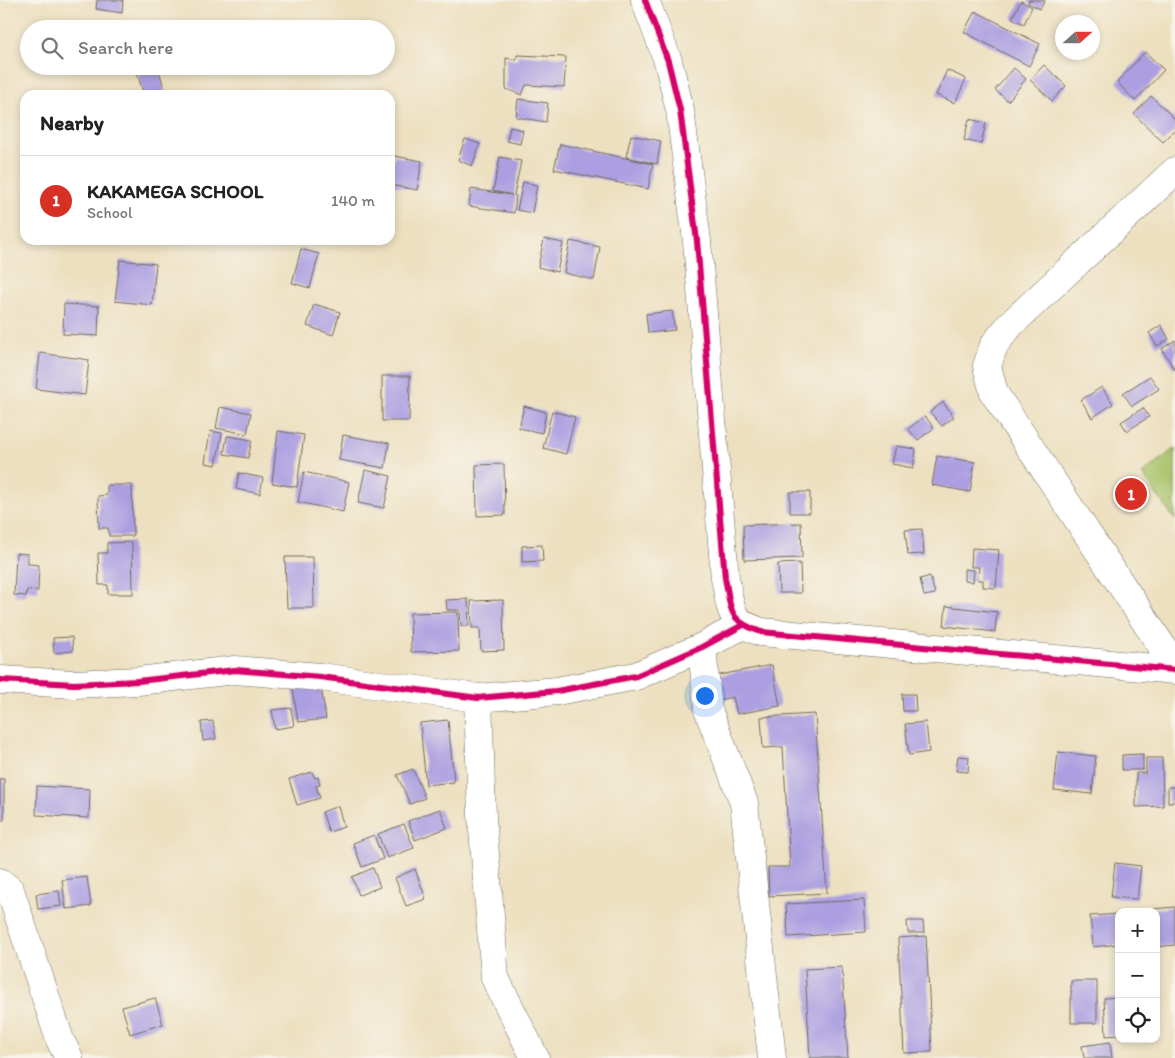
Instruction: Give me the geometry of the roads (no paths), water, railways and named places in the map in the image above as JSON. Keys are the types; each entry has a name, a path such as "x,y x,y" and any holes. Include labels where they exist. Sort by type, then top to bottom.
{"street":[{"path":"645,0 668,62 680,110 697,241 725,578 732,614 743,625 761,632 1175,668"},
{"path":"1175,171 1010,325 994,345 987,366 994,393 1175,668"},
{"path":"0,680 74,684 138,681 235,670 320,677 478,698 557,691 636,676 702,647 743,625"},
{"path":"702,647 708,710 744,803 772,1058"},
{"path":"478,698 482,817 495,978 535,1058"},
{"path":"0,882 10,890 60,1040 69,1058"}],"place":[{"name":"KAKAMEGA SCHOOL","path":"1131,494"}]}
